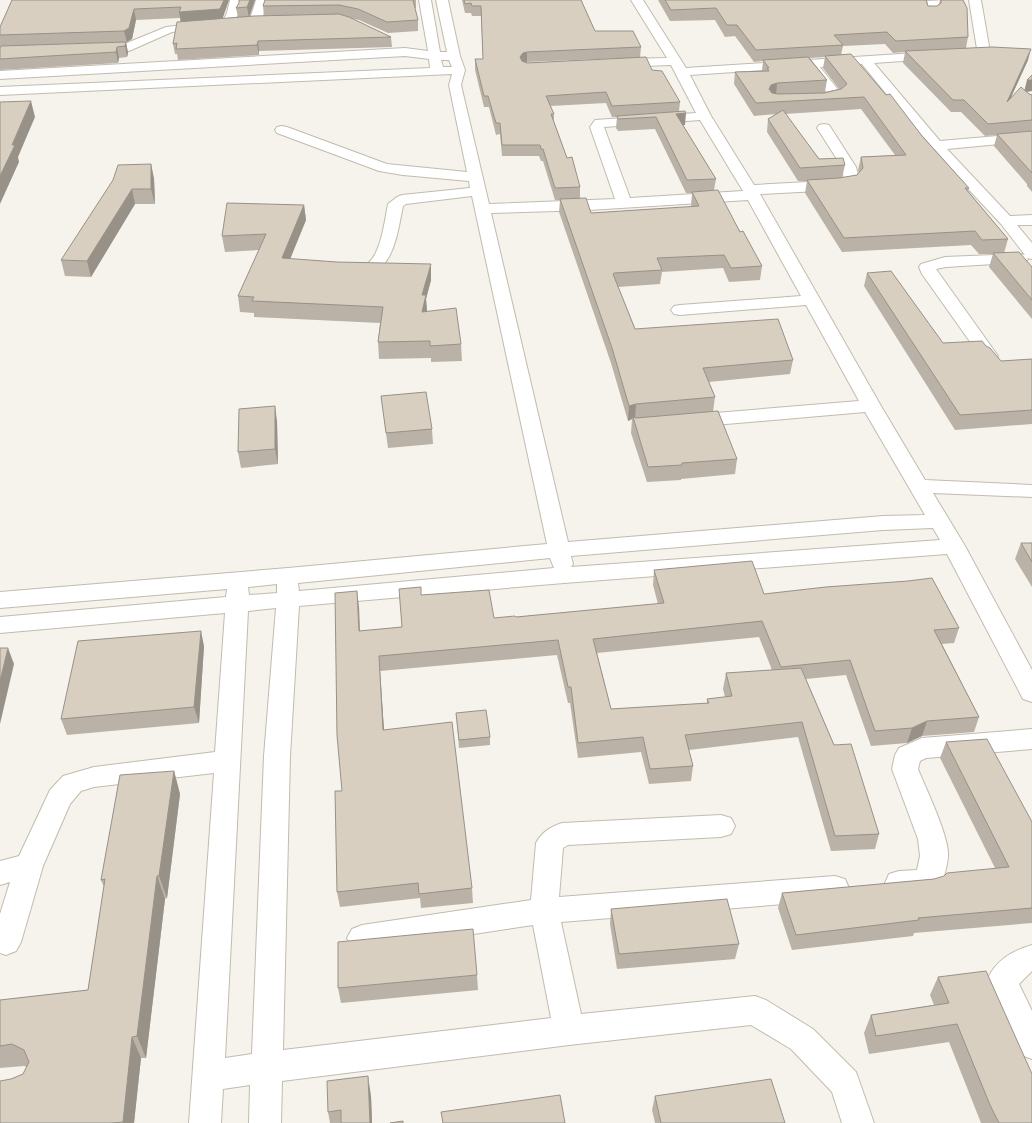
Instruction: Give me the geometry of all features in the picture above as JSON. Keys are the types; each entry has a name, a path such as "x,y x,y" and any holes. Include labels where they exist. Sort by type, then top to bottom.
{"street":[{"path":"227,24 236,0"},
{"path":"255,22 262,0"},
{"path":"425,0 437,71"},
{"path":"442,0 454,56 477,184 484,209 564,575"},
{"path":"637,0 678,66 704,116 751,192 871,406 954,546 1032,693"},
{"path":"931,14 931,3 942,0"},
{"path":"606,64 678,66 811,64 988,53 975,0"},
{"path":"84,48 130,47 170,29 270,22"},
{"path":"395,42 407,48 408,51 405,52"},
{"path":"0,75 405,52 434,56 454,56"},
{"path":"866,61 936,146 1006,221 1032,254"},
{"path":"798,100 828,99 836,96 811,64"},
{"path":"0,91 437,71 457,78"},
{"path":"624,202 597,127 600,123 704,116"},
{"path":"484,209 624,202 849,184 852,180 849,167 824,128"},
{"path":"282,130 384,168 477,184"},
{"path":"936,146 1032,137"},
{"path":"336,270 358,270 375,265 386,247 396,204 402,200 477,184"},
{"path":"1006,221 1032,220"},
{"path":"989,356 930,274 927,267 946,262 1032,259"},
{"path":"680,310 811,300"},
{"path":"674,423 871,406"},
{"path":"919,486 1032,491"},
{"path":"288,588 558,550 884,523 938,521"},
{"path":"0,600 238,592 288,588 564,575 954,546"},
{"path":"265,1123 268,1069 277,756 288,588"},
{"path":"0,625 238,592"},
{"path":"205,1123 238,592"},
{"path":"362,938 544,912 928,881 934,856 932,839 905,769 908,755 922,748 1032,739"},
{"path":"6,942 29,866 60,798 72,783 94,777 228,761"},
{"path":"569,1030 544,912 550,843 562,834 721,826"},
{"path":"0,873 29,866"},
{"path":"1032,958 1022,961 1002,980 1032,1044"},
{"path":"209,1076 569,1030 755,1010 802,1039 845,1083 858,1123"}],"building":[{"path":"12,0 224,0 220,9 179,12 181,7 134,9 129,28 124,31 0,35 0,27"},
{"path":"239,0 250,0 247,7 236,8"},
{"path":"265,0 413,0 418,20 387,22 358,9 339,5 263,6"},
{"path":"464,0 581,0 595,31 633,31 641,47 527,52 523,53 520,57 522,61 527,63 646,57 652,70 662,71 680,102 612,106 606,92 546,96 554,114 551,114 567,158 572,157 580,187 555,188 543,149 541,149 540,145 502,145 500,123 496,123 488,96 484,96 475,59 483,59 481,6 472,6 471,3 465,4"},
{"path":"665,0 926,0 928,6 937,6 941,3 941,0 963,0 967,8 968,37 896,41 887,32 834,35 843,45 756,50 737,25 727,25 716,8 671,10"},
{"path":"339,14 349,17 391,37 258,41 257,45 176,49 177,43 173,44 177,22 254,16"},
{"path":"126,42 125,46 117,47 116,52 0,59 1,46"},
{"path":"992,47 1031,49 1007,102 1021,87 1032,95 1032,120 988,124 964,100 953,100 905,51"},
{"path":"851,54 886,95 890,94 922,136 969,188 965,188 1008,239 982,240 975,231 844,238 807,180 857,175 863,168 861,157 906,155 864,97 756,103 735,72 769,71 767,68 769,68 763,60 808,57 827,80 777,83 771,85 769,89 772,93 778,94 824,93 841,89 847,84 825,56"},
{"path":"1032,75 1032,80 1027,80"},
{"path":"31,101 12,145 15,145 0,176 0,102"},
{"path":"783,110 819,159 843,158 845,165 800,168 768,119"},
{"path":"685,111 686,113 676,114 716,179 687,180 656,117 618,119 617,116"},
{"path":"1032,131 1032,173 997,134"},
{"path":"151,164 151,189 132,189 87,261 61,260 113,180 118,165"},
{"path":"718,190 740,232 743,231 762,266 731,268 724,255 657,258 662,270 614,273 613,274 635,329 778,319 793,360 703,368 715,397 636,404 629,406 612,348 560,199 586,198 591,213 699,206 692,192"},
{"path":"227,203 304,205 282,258 337,262 431,264 422,295 426,295 422,312 456,308 461,344 430,346 430,341 378,342 383,307 252,301 254,297 238,296 266,234 222,236"},
{"path":"1019,252 1032,267 1032,300 993,253"},
{"path":"891,271 943,343 982,341 1001,361 1032,359 1032,410 960,415 867,273"},
{"path":"426,392 432,429 386,433 381,396"},
{"path":"275,406 275,449 238,452 239,409"},
{"path":"718,411 737,459 648,467 633,417 636,418"},
{"path":"1021,543 1032,543 1032,562"},
{"path":"752,561 764,594 932,578 959,628 934,630 979,717 927,721 912,728 875,731 850,660 781,667 762,621 593,639 611,709 709,703 707,699 732,696 726,673 801,668 834,745 851,744 879,834 835,836 802,722 685,735 693,766 650,769 643,737 578,743 571,687 568,687 558,640 379,656 383,730 452,722 472,888 419,894 418,883 337,892 335,791 342,791 337,735 335,593 357,591 359,631 402,627 399,589 421,587 421,595 489,590 494,618 516,617 664,603 654,570"},
{"path":"201,631 194,707 61,719 78,641"},
{"path":"0,648 8,648 0,681"},
{"path":"486,710 490,737 459,740 456,713"},
{"path":"987,739 1032,822 1032,908 918,918 919,920 796,935 782,893 934,879 944,876 947,873 1009,867 946,742"},
{"path":"174,771 159,876 157,876 137,1036 132,1037 123,1122 0,1123 0,1081 11,1079 23,1074 29,1062 24,1050 12,1044 0,1046 0,1000 88,990 105,879 101,880 120,775"},
{"path":"727,899 739,944 619,954 611,909"},
{"path":"473,929 477,975 338,988 338,942"},
{"path":"986,971 1032,1074 1032,1123 999,1123 990,1105 957,1024 876,1036 871,1015 949,1003 938,977"},
{"path":"368,1076 370,1123 341,1123 341,1110 328,1112 327,1081"},
{"path":"771,1079 785,1123 661,1123 655,1096"},
{"path":"560,1095 565,1123 443,1123 441,1112"},
{"path":"403,1121 403,1123 390,1123"}]}
